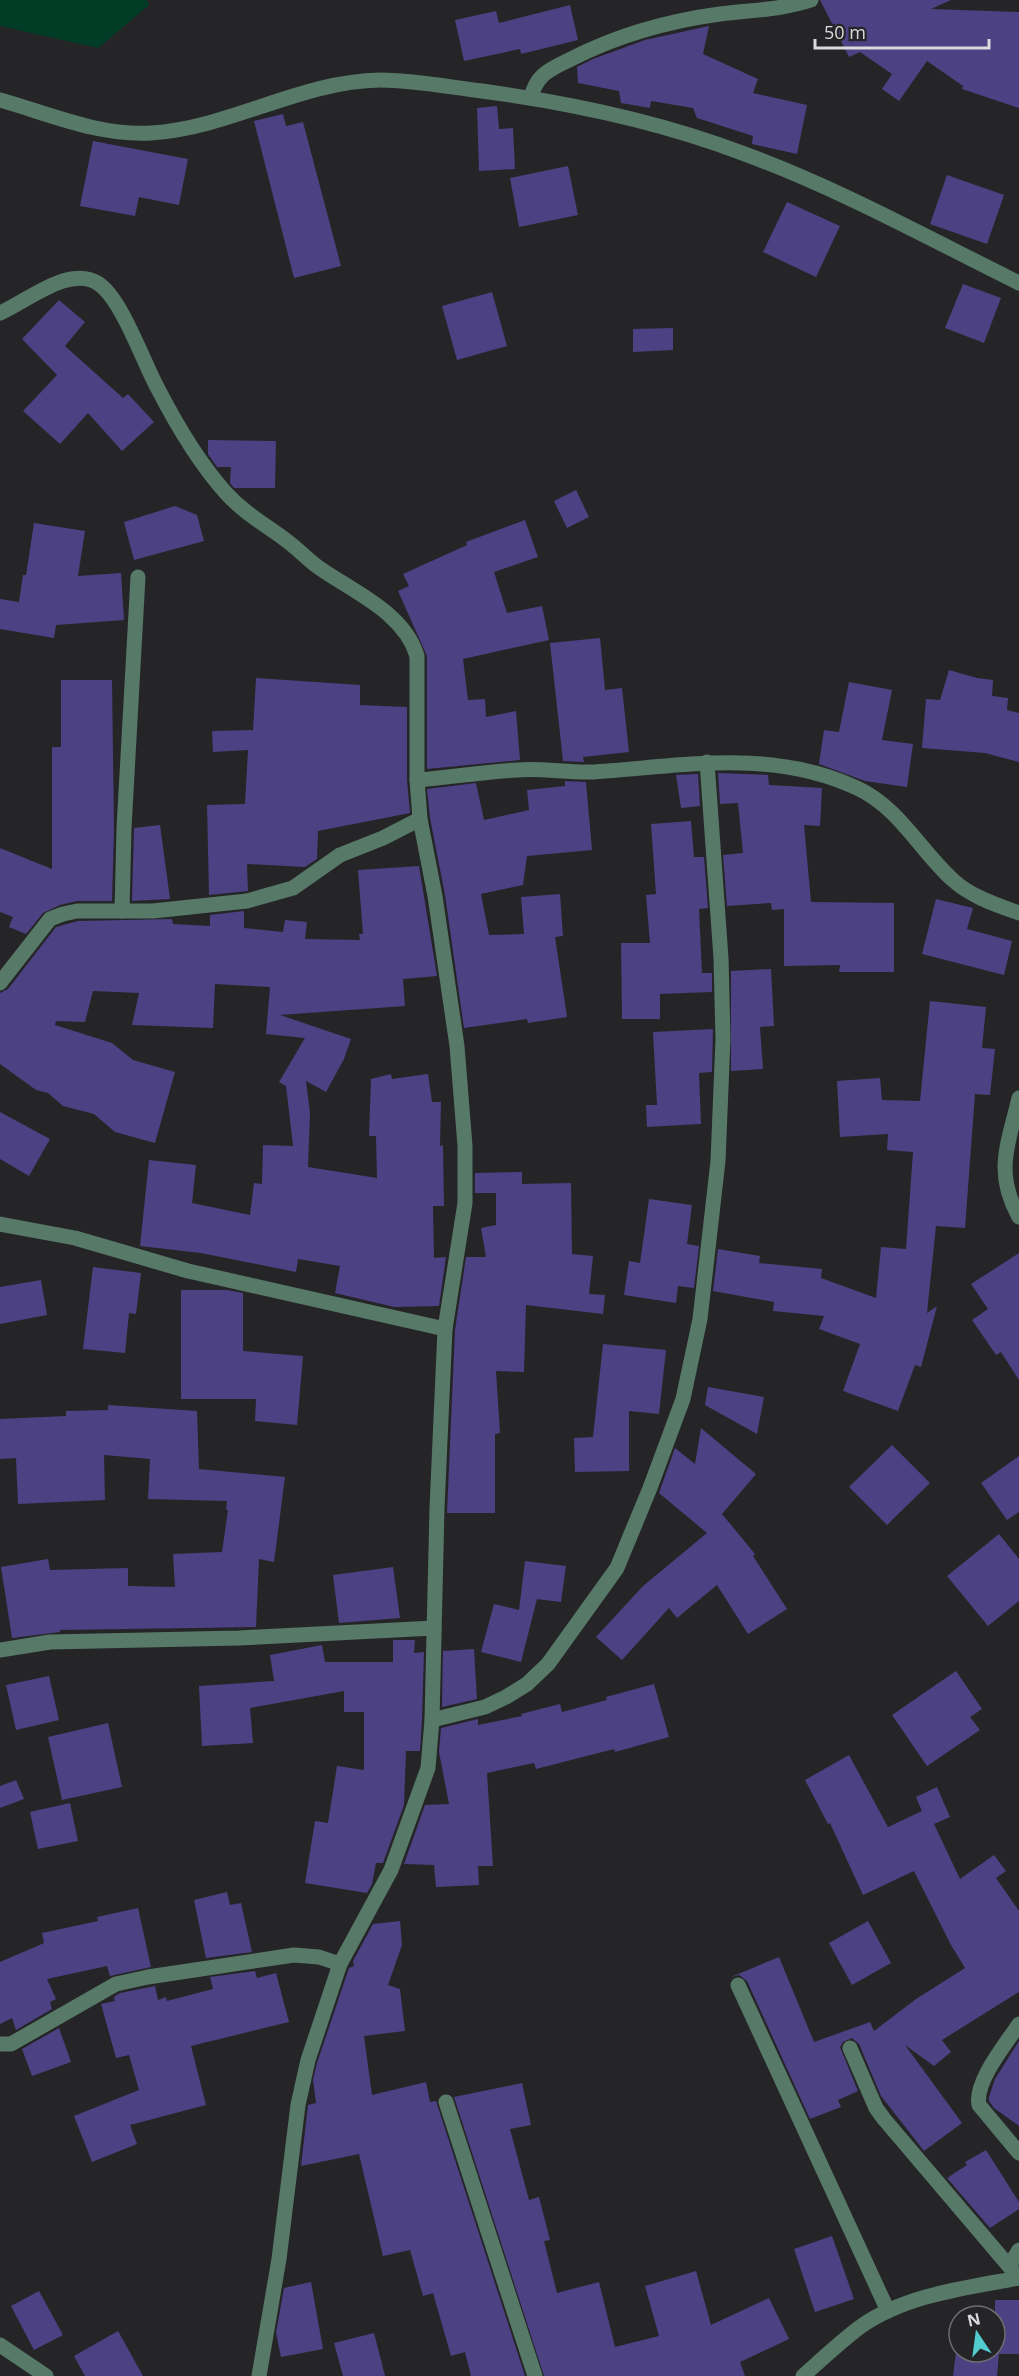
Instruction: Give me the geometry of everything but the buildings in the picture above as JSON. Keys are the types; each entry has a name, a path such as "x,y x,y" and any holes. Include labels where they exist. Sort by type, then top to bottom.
{"street":[{"path":"531,98 537,80 544,72 622,37 696,18 773,10 811,0"},
{"path":"0,100 80,126 103,131 150,133 196,126 321,89 362,81 404,81 572,104 632,118 743,153 843,195 1019,283"},
{"path":"0,313 52,285 73,277 91,280 101,285 119,309 157,387 204,467 249,515 287,541 316,566 386,612 412,641 417,656 417,780 420,819 435,896 457,1046 465,1146 465,1203 445,1329 437,1508 432,1720 428,1768 391,1870 340,1964 308,2060 298,2104 279,2259 259,2376"},
{"path":"122,911 124,828 138,577"},
{"path":"417,780 517,770 590,772 707,762 760,762 785,765 827,776 858,788 881,801 902,821 954,881 969,891 1019,914"},
{"path":"432,1720 486,1707 527,1684 548,1664 616,1568 650,1488 683,1399 700,1319 718,1161 723,1039 721,958 707,762"},
{"path":"0,983 50,919 77,911 153,911 247,901 293,888 340,855 383,838 420,819"},
{"path":"1019,1098 1004,1162 1004,1184 1019,1217"},
{"path":"0,1224 75,1238 188,1271 445,1329"},
{"path":"0,1650 50,1642 239,1638 434,1628"},
{"path":"0,2044 11,2044 116,1984 148,1977 294,1956 319,1957 340,1964"},
{"path":"738,1985 888,2311"},
{"path":"1019,2025 982,2082 978,2098 980,2105 1019,2153"},
{"path":"850,2048 876,2108 884,2119 1016,2274"},
{"path":"446,2102 535,2376"},
{"path":"1016,2274 1019,2250"},
{"path":"803,2376 860,2327 888,2311 945,2291 1016,2274"},
{"path":"0,2345 46,2376"}],"green space":[{"path":"0,0 147,0 149,5 98,48 0,26"}]}
